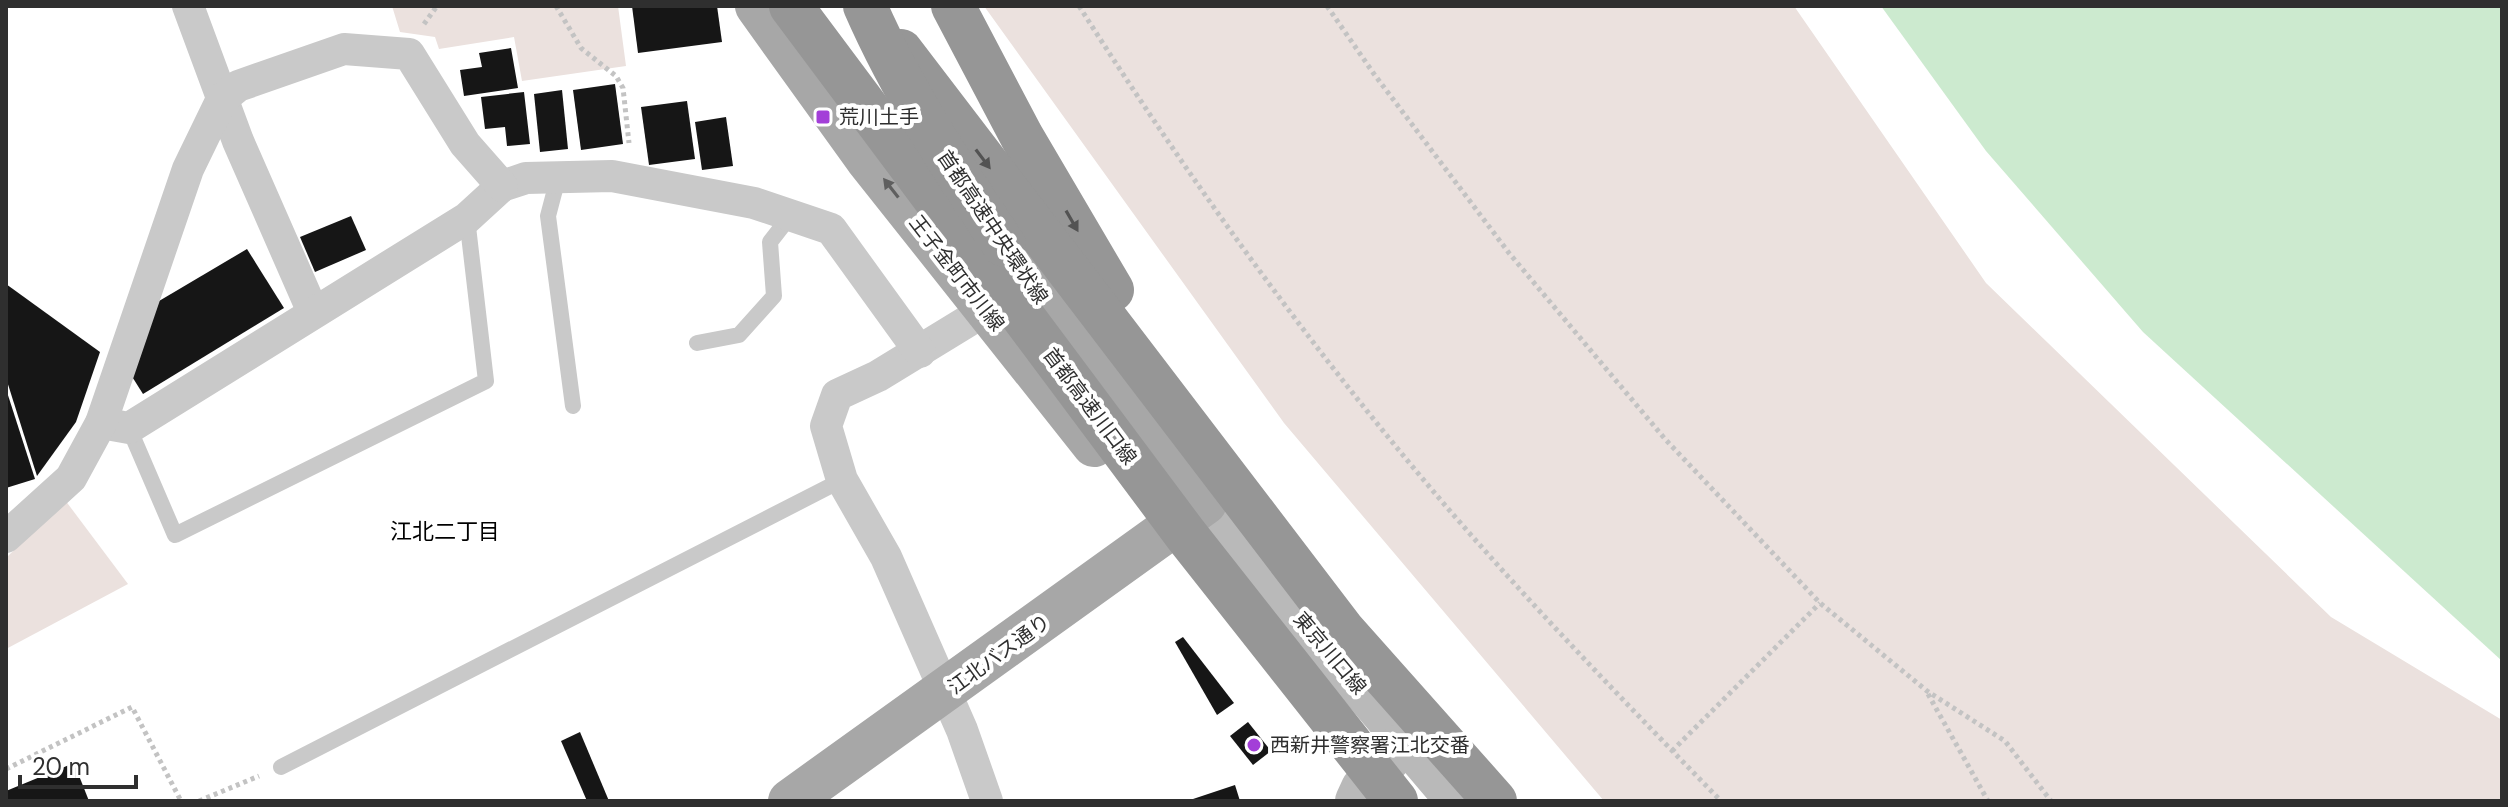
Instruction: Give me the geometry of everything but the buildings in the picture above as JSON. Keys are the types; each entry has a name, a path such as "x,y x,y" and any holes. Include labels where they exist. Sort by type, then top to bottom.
{"highway":[{"name":"首都高速川口線","path":"791,6 1296,678 1372,798"},
{"name":"首都高速中央環状線","path":"867,6 901,80 950,164 1296,678"},
{"path":"867,6 1298,573 1389,686 1495,801"},
{"path":"953,6 1022,137 1109,286 1298,573"}],"main road":[{"name":"王子金町市川線","path":"757,6 867,159 1165,534"},
{"path":"810,6 846,56 1205,503"},
{"name":"江北バス通り","path":"790,801 1205,503"},
{"name":"東京川口線","path":"1205,503 1458,801"},
{"path":"1165,534 1372,798 1404,741"}],"street":[{"path":"188,6 222,99 313,312"},
{"path":"115,426 188,169 222,99 238,86 344,49 409,54 465,144 502,186"},
{"path":"6,537 71,478 115,426 313,312 467,218 502,186 526,178 612,176 754,203 831,229 920,352"},
{"path":"986,310 920,352 837,395 826,426 842,480 886,557 962,730 987,801"}],"lane":[{"path":"558,178 548,216 573,406"},
{"path":"697,343 739,335 774,296 770,242 791,215"},
{"path":"115,426 175,535 486,381 467,218"},
{"path":"281,767 842,480"}],"path":[{"path":"556,6 581,48 616,76 623,88 634,182"},
{"path":"1079,6 1220,214 1370,414 1519,588 1721,801"},
{"path":"1327,6 1463,193 1560,317 1665,439 1820,603 1927,691 2005,741 2051,801"},
{"path":"1672,751 1820,603"},
{"path":"1927,691 1988,801"},
{"path":"6,769 132,707 181,801"},
{"path":"199,801 281,767"}],"shaded area":[{"path":"392,6 618,6 626,66 522,81 514,37 439,49 435,37 400,32"},
{"path":"984,6 1794,6 1986,283 2331,617 2502,720 2502,801 1604,801 1284,423"},
{"path":"1881,6 2502,6 2502,661 2143,332 1986,151"},
{"path":"65,500 128,584 6,649 6,558"}],"place":[{"name":"荒川土手","path":"823,117"},
{"name":"西新井警察署江北交番","path":"1254,745"}],"district":[{"name":"江北二丁目","path":"445,531"}]}
